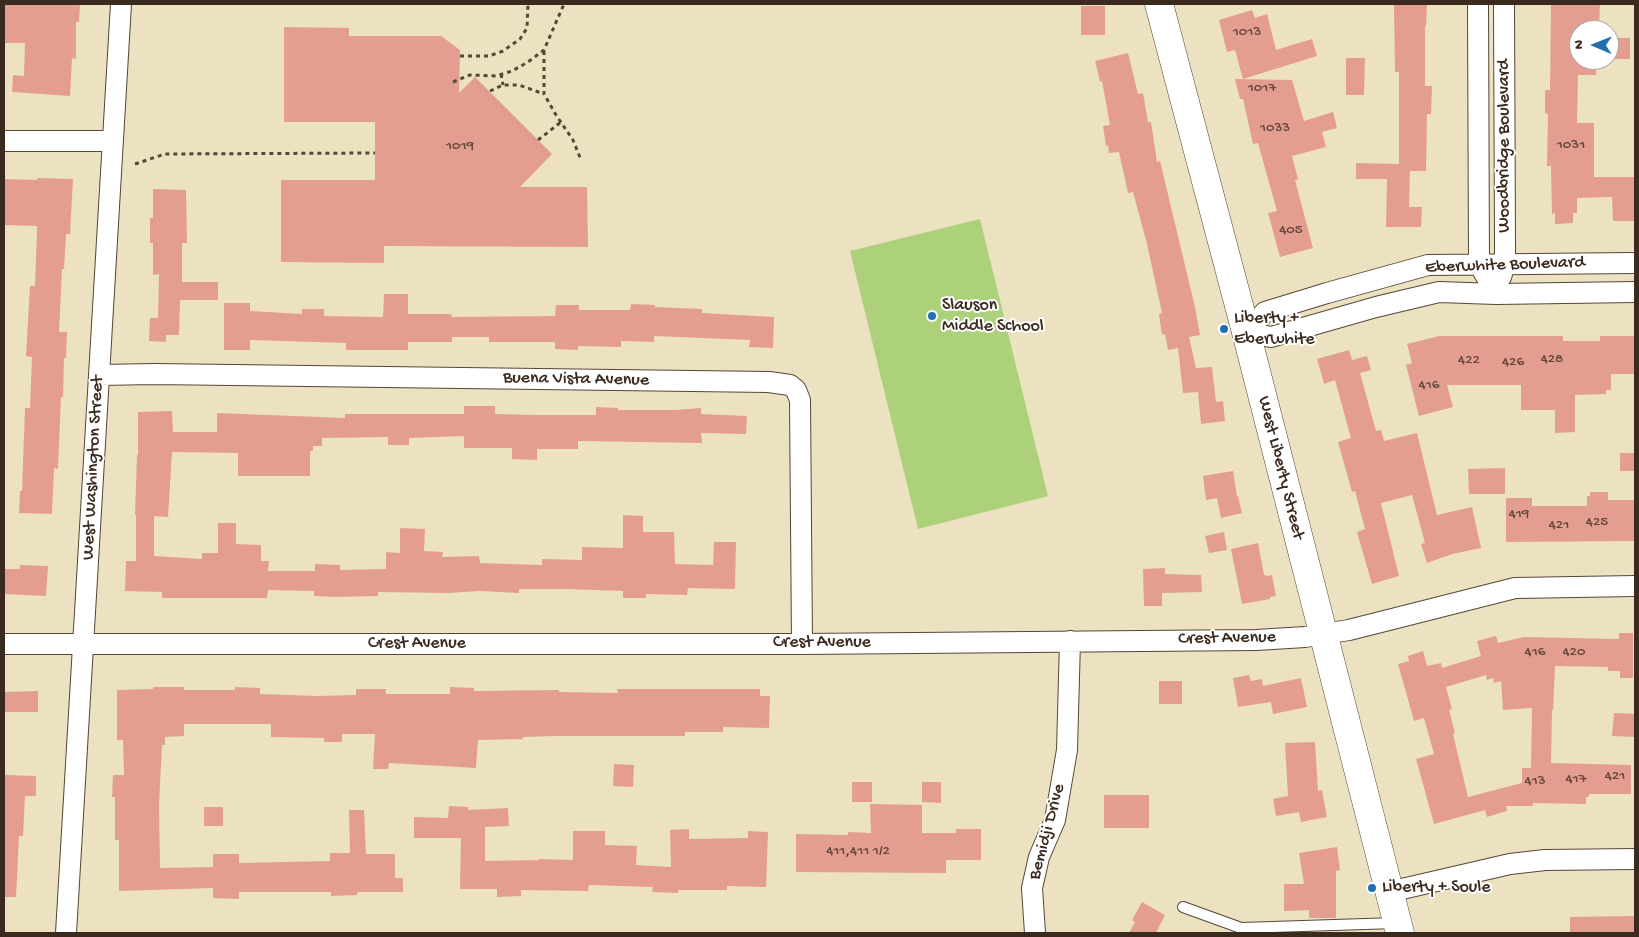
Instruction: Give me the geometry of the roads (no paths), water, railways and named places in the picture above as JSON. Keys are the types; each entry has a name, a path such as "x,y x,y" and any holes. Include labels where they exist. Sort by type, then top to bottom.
{"main road":[{"name":"West Liberty Street","path":"1159,4 1246,332 1398,928"}],"street":[{"name":"West Washington Street","path":"66,933 122,4"},
{"name":"Woodbridge Boulevard","path":"1478,4 1479,264 1496,294"},
{"name":"Woodbridge Boulevard","path":"1496,294 1505,264 1504,4"},
{"path":"4,141 113,141"},
{"name":"Eberwhite Boulevard","path":"1246,332 1265,312 1428,265 1635,263"},
{"name":"Eberwhite Boulevard","path":"1246,332 1271,337 1376,307 1439,292 1496,294 1635,292"},
{"name":"Buena Vista Avenue","path":"100,375 769,382 790,386 796,390 800,400 802,644"},
{"name":"Crest Avenue","path":"4,644 802,644 1256,640 1305,637 1356,629 1515,588 1635,586"},
{"name":"Bemidji Drive","path":"1031,933 1032,888 1039,856 1055,820 1067,750 1070,641"},
{"path":"1389,892 1510,864 1545,860 1635,858"},
{"path":"66,933 73,933"}],"lane":[{"path":"1183,907 1241,928 1398,928"}],"place":[{"name":"Slauson Middle School","path":"932,316"},
{"name":"Liberty + Eberwhite","path":"1224,329"},
{"name":"Liberty + Soule","path":"1372,888"}]}
